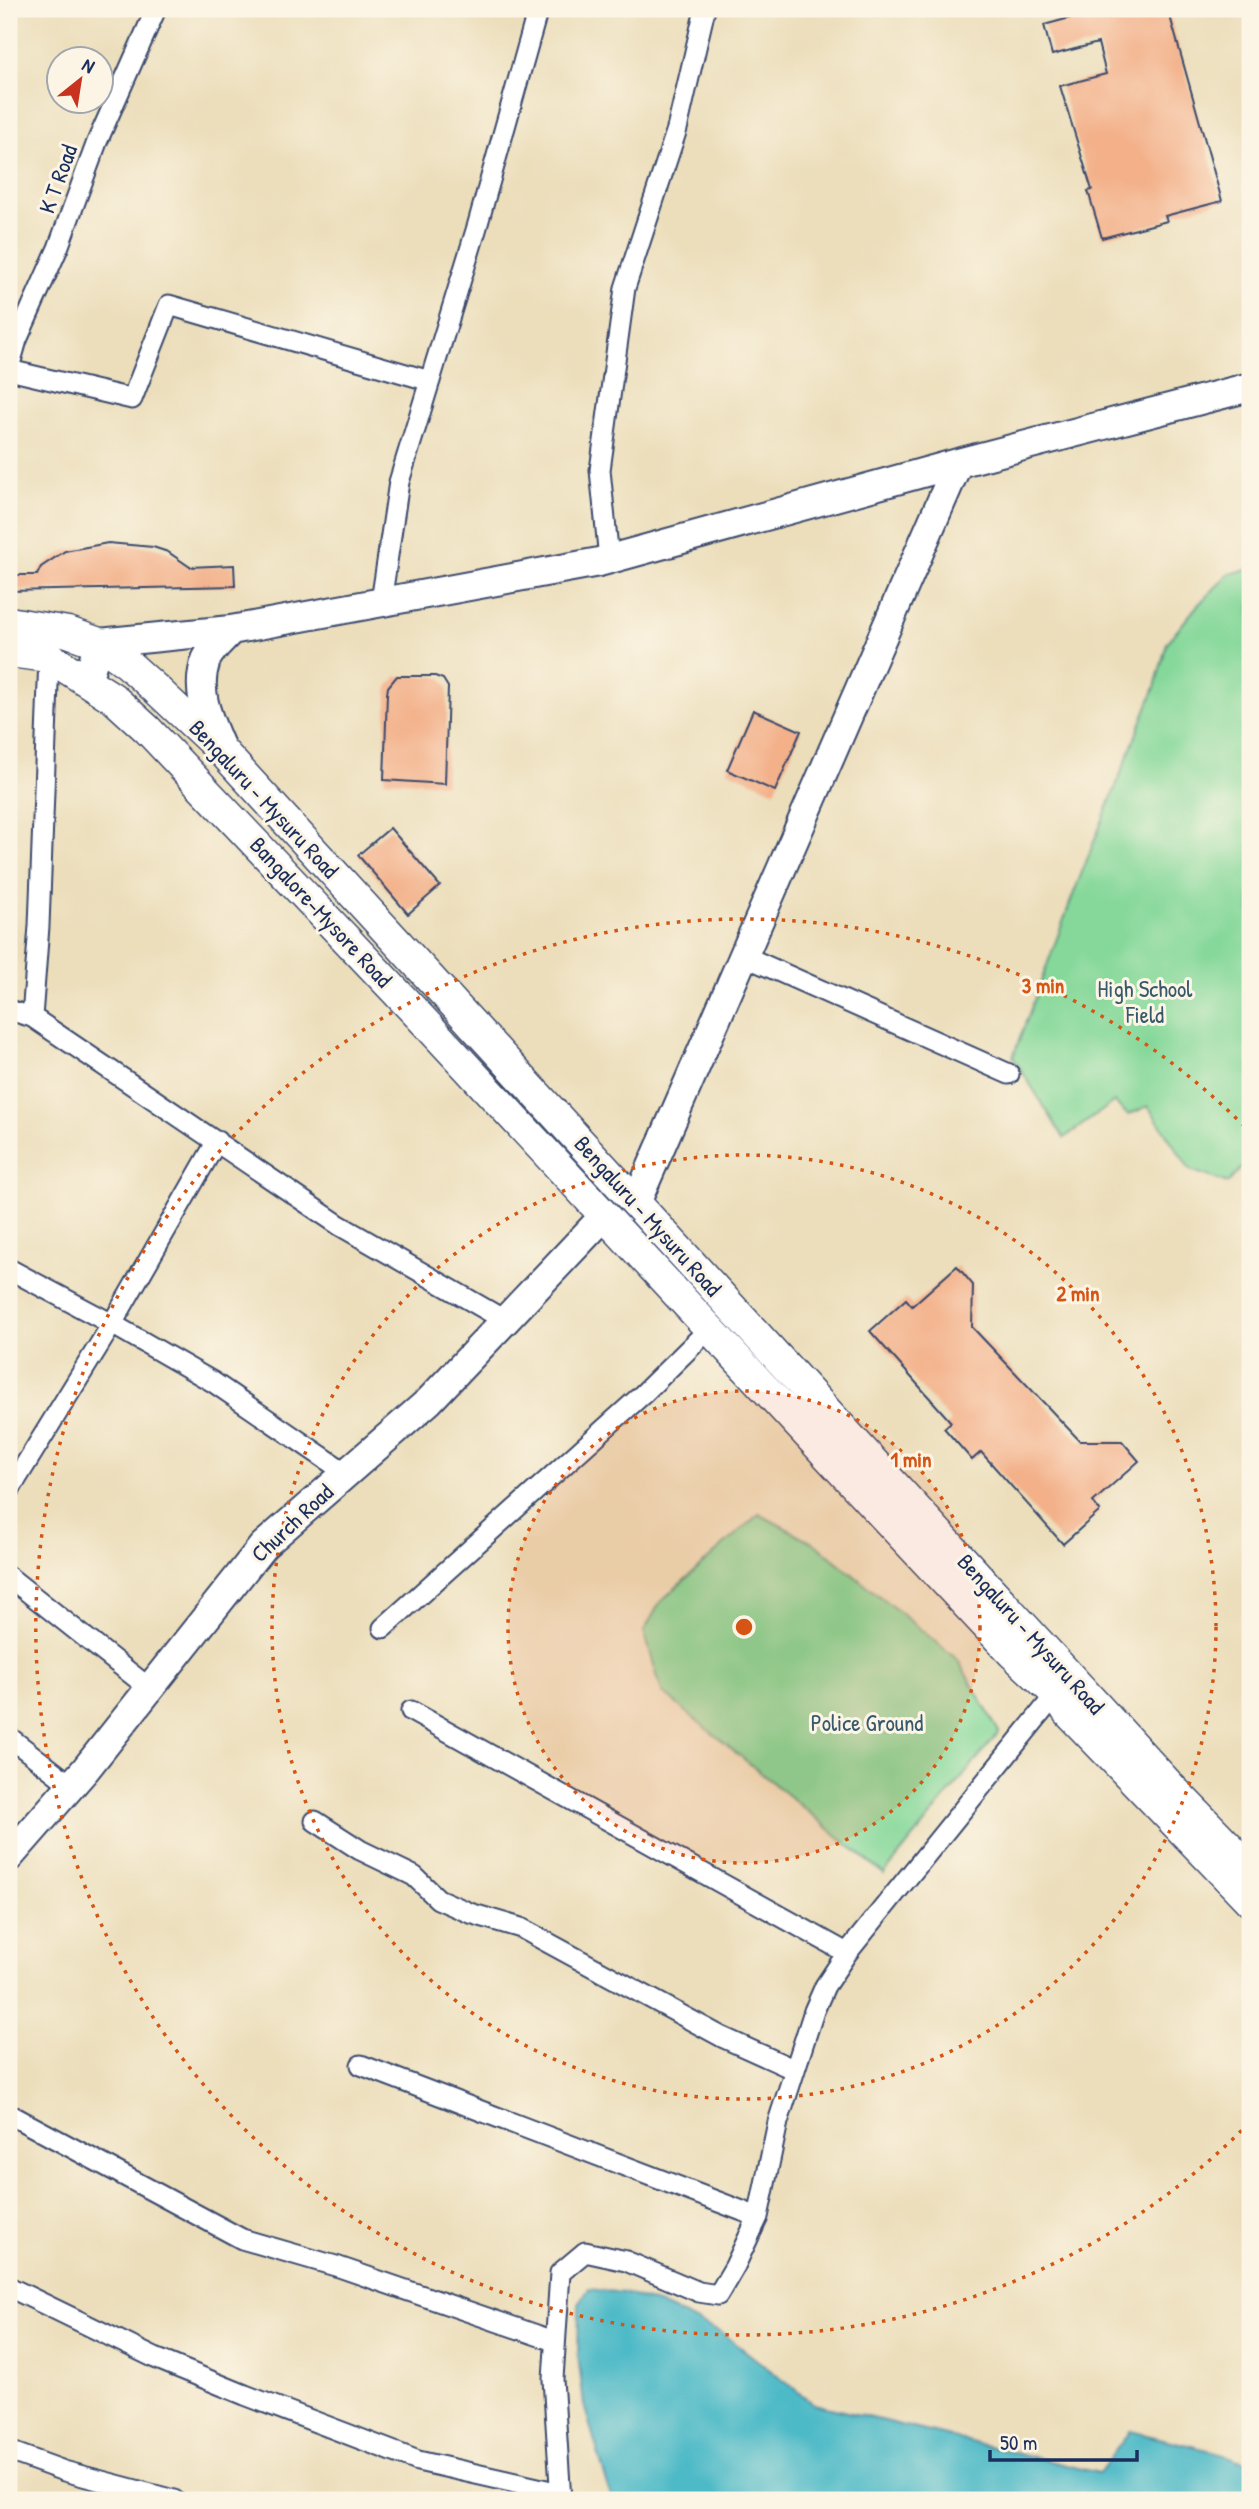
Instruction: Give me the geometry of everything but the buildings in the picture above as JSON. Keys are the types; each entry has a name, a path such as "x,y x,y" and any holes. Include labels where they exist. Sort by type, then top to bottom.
{"main road":[{"name":"Bengaluru - Mysuru Road","path":"9,622 68,632 99,643 159,692 222,751 787,1368 1022,1644 1067,1711 1250,1901"},
{"name":"Bangalore-Mysore Road","path":"9,652 49,657 87,680 130,713 206,788 604,1216"},
{"name":"Bengaluru - Mysuru Road","path":"604,1216 765,1389 1022,1644 1171,1787 1250,1868"}],"street":[{"name":"K T Road","path":"9,369 13,338 58,248 97,142 156,9"},
{"path":"381,603 399,482 477,227 537,9"},
{"path":"609,559 600,470 625,288 677,130 705,9"},
{"path":"9,369 132,399 169,305 430,381"},
{"path":"87,680 99,643 231,631 609,559 958,463 1250,387"},
{"path":"636,1203 958,463"},
{"path":"222,751 202,702 202,681 206,658 231,631"},
{"path":"32,1017 49,657 68,632"},
{"path":"744,956 1009,1074"},
{"path":"9,1010 32,1017 339,1225 506,1321"},
{"path":"9,1491 112,1324 218,1141"},
{"name":"Church Road","path":"9,1857 71,1785 263,1546 429,1401 604,1216"},
{"path":"9,1269 213,1382 346,1473"},
{"path":"383,1628 643,1394 709,1329"},
{"path":"765,1389 787,1368"},
{"path":"9,1577 149,1688"},
{"path":"9,2287 155,2358 418,2461 560,2497 553,2379 560,2273 585,2252 625,2261 699,2292 718,2295 758,2217 778,2122 819,1998 847,1953 1056,1694"},
{"path":"411,1711 847,1953"},
{"path":"9,1737 71,1785"},
{"path":"315,1821 360,1850 414,1876 438,1899 470,1913 521,1928 699,2025 795,2070"},
{"path":"360,2066 758,2217"},
{"path":"9,2114 242,2239 339,2267 554,2341"},
{"path":"9,2451 135,2495 174,2500"}],"green space":[{"name":"High School Field","path":"1250,569 1250,1158 1228,1183 1190,1170 1148,1106 1128,1115 1114,1102 1064,1138 1013,1057 1155,687 1167,643 1197,606 1229,574"},
{"name":"Police Ground","path":"759,1514 814,1543 958,1660 999,1732 884,1874 662,1692 644,1631 661,1601"}],"water":[{"path":"589,2289 624,2293 660,2305 722,2333 814,2404 1099,2473 1130,2431 1212,2451 1250,2464 1250,2500 612,2500 584,2405 578,2355 579,2303"}]}
